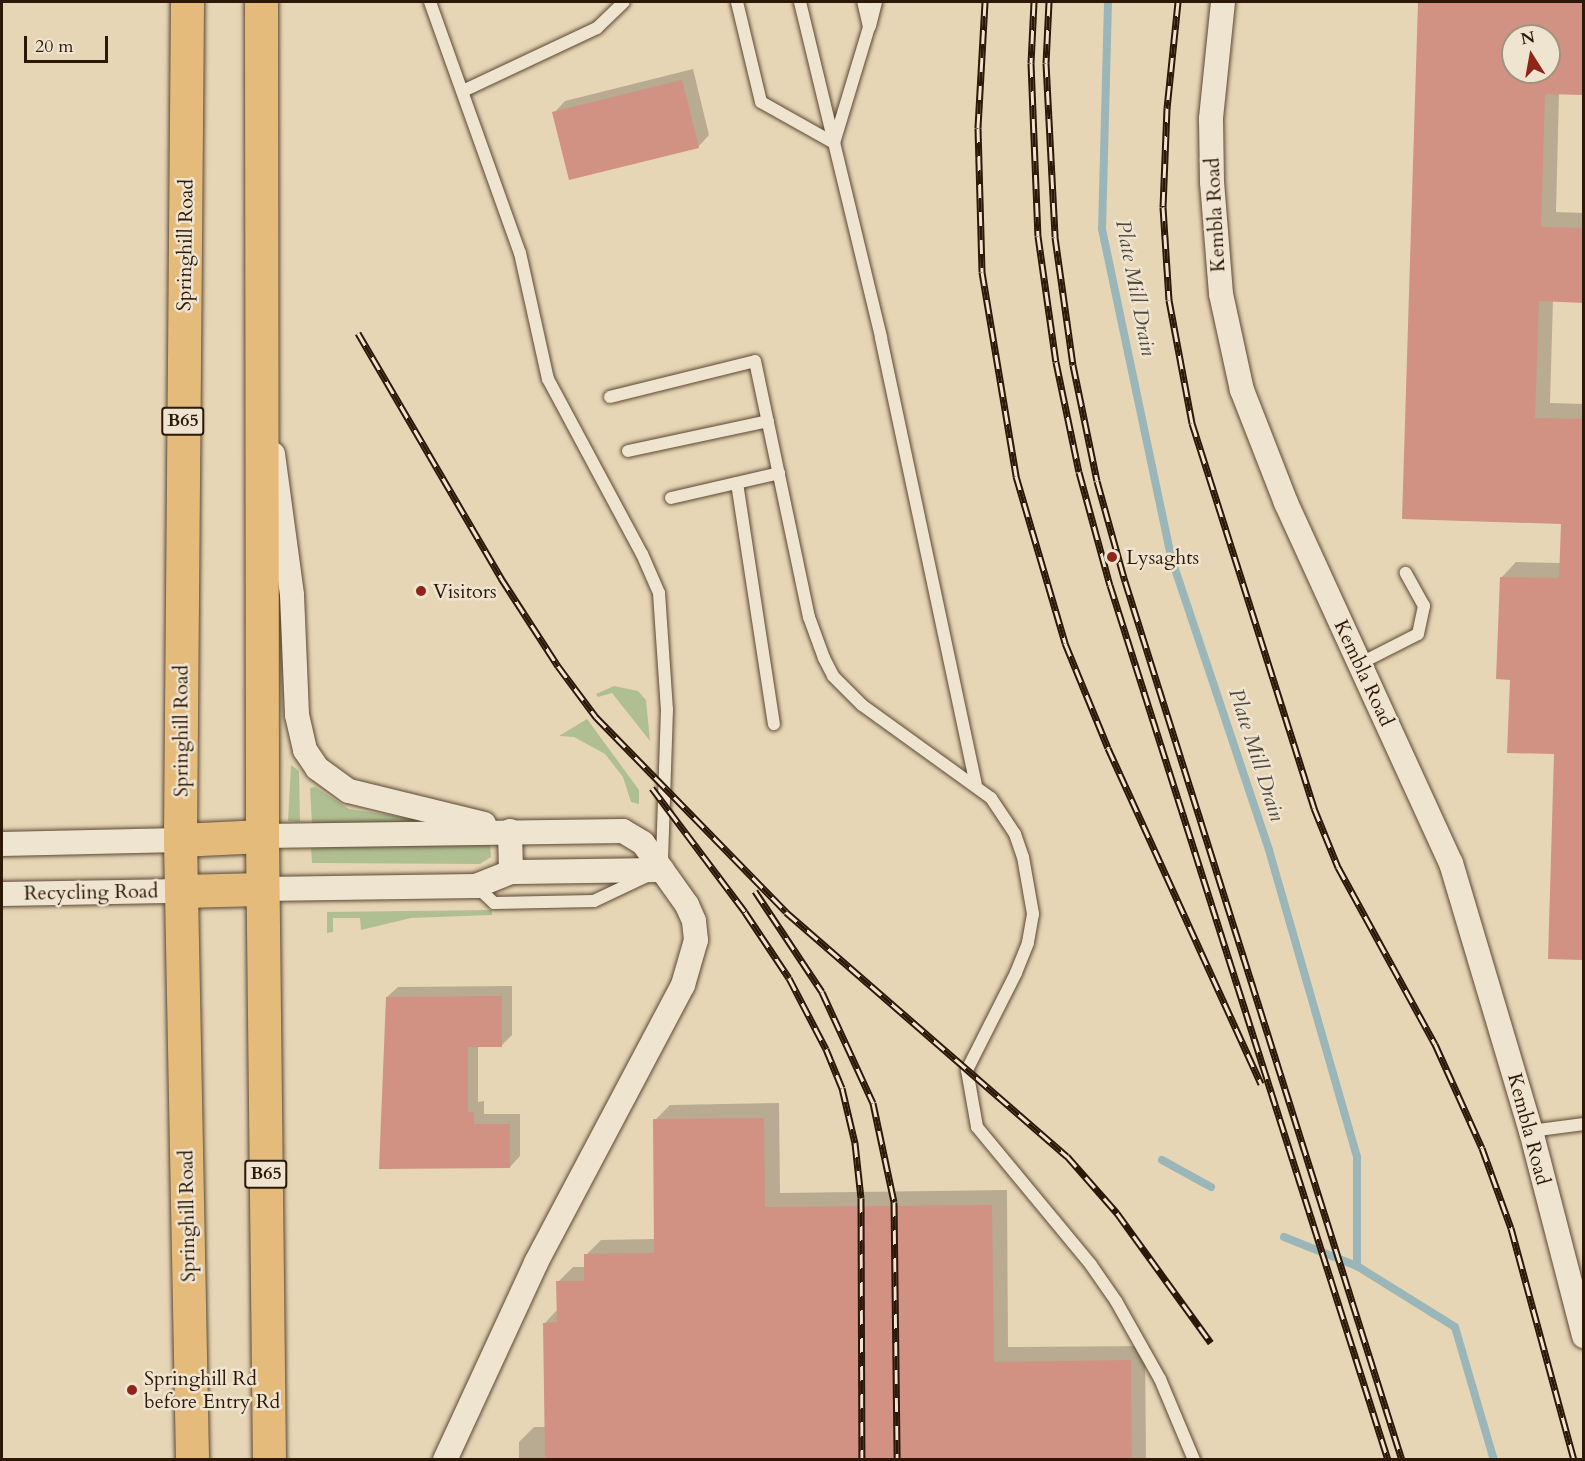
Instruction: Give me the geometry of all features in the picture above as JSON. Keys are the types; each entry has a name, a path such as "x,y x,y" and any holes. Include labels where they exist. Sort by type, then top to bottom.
{"main road":[{"name":"Springhill Road","path":"187,2 180,840 192,1460"},
{"name":"B65","path":"261,2 262,889 269,1460"},
{"path":"180,840 262,836"},
{"path":"182,891 262,889"}],"street":[{"name":"Kembla Road","path":"1223,2 1211,119 1212,182 1216,255 1229,342 1242,390 1286,503 1451,863 1531,1131 1584,1336"},
{"path":"261,369 291,583 293,678 305,750 317,768 349,791 510,831"},
{"path":"510,831 511,872"},
{"path":"262,836 510,831 627,832 643,843 687,904 696,932 683,985 536,1263 445,1460"},
{"path":"2,844 180,840"},
{"path":"262,889 476,886 511,872 662,870"},
{"name":"Recycling Road","path":"2,894 182,891"}],"lane":[{"path":"430,2 520,253 548,379 642,554 659,593 667,709 661,800 662,870 594,901 494,903 476,886"},
{"path":"463,91 597,28 624,2"},
{"path":"737,2 761,102 834,143"},
{"path":"800,2 881,338 976,784"},
{"path":"863,2 869,27"},
{"path":"834,143 876,2"},
{"path":"610,397 755,361 809,617 833,676 862,705 976,784 1004,814 1015,834 1030,886 1033,914 1028,943 1016,973 967,1070 976,1127 1091,1265 1116,1301 1160,1379 1194,1460"},
{"path":"628,451 768,421"},
{"path":"671,498 779,473"},
{"path":"737,483 774,724"},
{"path":"1359,664 1418,634 1424,606 1406,573"},
{"path":"1531,1131 1584,1124"}],"green space":[{"path":"614,686 638,691 646,700 650,741 612,693 598,697 596,694"},
{"path":"587,719 639,790 639,804 631,802 623,777 605,754 574,737 559,736"},
{"path":"291,765 299,771 300,822 288,821"},
{"path":"315,787 349,809 441,823 312,823 310,788"},
{"path":"490,844 491,857 480,864 312,863 311,847"},
{"path":"492,910 492,915 411,918 361,930 360,918 333,918 333,932 327,933 327,912"}],"building":[{"path":"1418,2 1584,2 1584,95 1545,94 1541,227 1584,228 1584,303 1539,301 1535,418 1584,419 1582,960 1548,959 1554,754 1507,753 1510,680 1496,679 1500,577 1559,578 1561,524 1402,519"},
{"path":"682,80 699,148 569,180 552,112"},
{"path":"502,996 502,1047 468,1047 468,1112 474,1112 474,1124 510,1124 510,1168 379,1169 386,997"},
{"path":"764,1118 765,1207 992,1205 994,1362 1131,1360 1132,1460 545,1460 543,1323 557,1322 556,1281 584,1281 584,1254 654,1253 653,1119"}],"waterway":[{"name":"Plate Mill Drain","path":"1108,2 1102,229 1171,557 1269,850 1357,1157 1357,1266 1455,1327 1494,1460"},
{"path":"1162,1160 1211,1187"},
{"path":"1284,1237 1357,1266"}],"railway":[{"path":"985,2 978,128 982,272 1016,476 1065,643 1108,748 1261,1084"},
{"path":"1034,2 1031,63 1038,236 1056,362 1079,472 1110,585 1388,1460"},
{"path":"1049,2 1046,63 1055,237 1073,365 1097,481 1125,581 1402,1460"},
{"path":"1178,2 1167,108 1163,207 1169,300 1192,423 1314,808 1338,867 1435,1044 1482,1148 1511,1228 1574,1460"},
{"path":"358,333 501,578 558,666 596,717 786,912 1067,1156 1117,1213 1211,1343"},
{"path":"652,788 745,912 789,978 826,1049 842,1088 855,1143 861,1198 862,1460"},
{"path":"755,891 822,992 873,1103 894,1202 897,1460"}],"place":[{"name":"Lysaghts","path":"1112,557"},
{"name":"Visitors","path":"421,591"},
{"name":"Springhill Rd before Entry Rd","path":"132,1390"}]}
